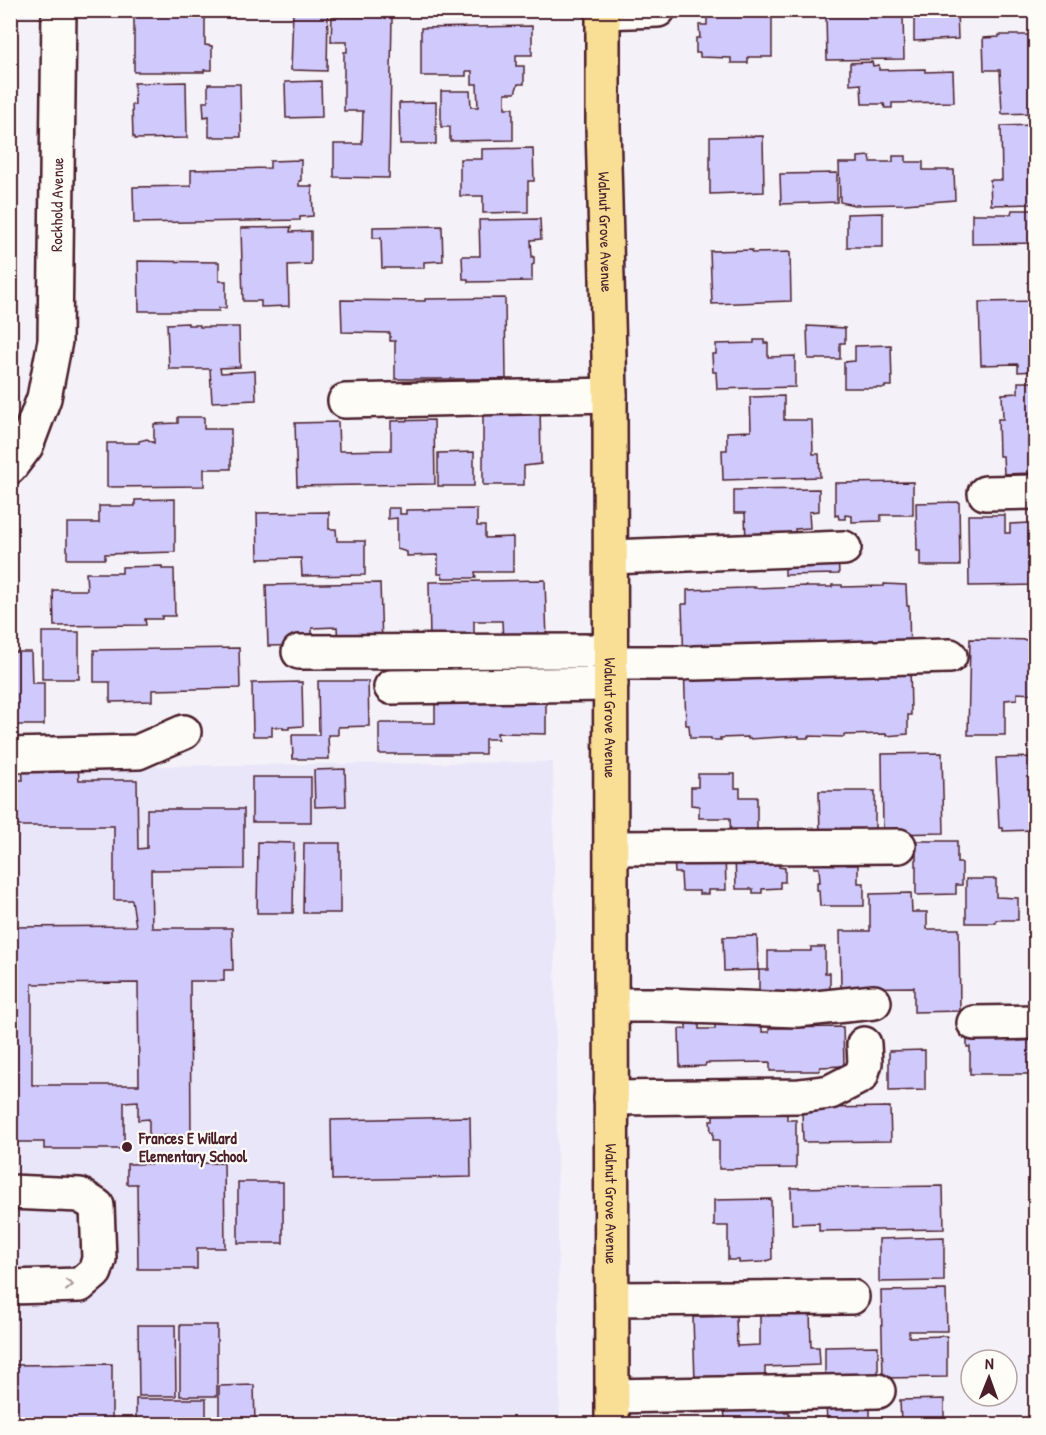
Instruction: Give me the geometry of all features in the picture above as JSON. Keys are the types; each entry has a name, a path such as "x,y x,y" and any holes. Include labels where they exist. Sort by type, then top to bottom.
{"main road":[{"name":"Walnut Grove Avenue","path":"603,11 603,125 610,395 612,1410"}],"street":[{"name":"Rockhold Avenue","path":"10,467 26,446 44,398 55,341 59,10"},
{"path":"603,11 658,10"},
{"path":"345,401 610,395"},
{"path":"986,493 1035,492"},
{"path":"610,557 844,548"},
{"path":"299,652 611,666"},
{"path":"391,687 611,666 950,656"},
{"path":"10,755 138,752 184,732"},
{"path":"611,848 899,846"},
{"path":"611,1005 797,1010 874,1002"},
{"path":"974,1023 1035,1022"},
{"path":"611,1098 799,1096 830,1092 861,1076 866,1063 864,1044"},
{"path":"10,1192 80,1195 97,1206 99,1259 95,1272 80,1285 10,1287"},
{"path":"612,1299 852,1297"},
{"path":"612,1410 878,1391"}],"shaded area":[{"path":"553,762 560,1424 11,1424 10,767"}],"building":[{"path":"293,10 328,10 327,71 291,70"},
{"path":"914,10 957,10 958,39 914,41"},
{"path":"1028,10 1036,10 1036,31 1031,31 1031,17 1028,17"},
{"path":"134,14 205,15 205,45 212,46 212,70 134,72"},
{"path":"707,15 772,15 772,57 748,57 748,63 731,63 731,58 700,57 700,53 696,53 696,38 700,38 699,25 707,25"},
{"path":"903,15 904,59 827,60 826,16"},
{"path":"332,16 392,17 389,178 334,177 334,144 362,144 363,111 344,111 344,52 347,52 347,42 331,42"},
{"path":"532,26 532,55 516,55 516,66 524,66 524,84 518,84 515,93 505,93 505,108 513,108 513,140 450,141 450,127 441,127 441,91 470,91 471,107 478,107 477,84 472,84 472,71 466,71 466,76 421,76 421,28"},
{"path":"999,35 1036,35 1036,113 1002,114 1000,70 984,70 983,38 999,37"},
{"path":"872,62 873,66 879,65 879,70 953,71 954,102 892,103 892,108 885,108 884,104 862,104 861,84 850,85 850,63"},
{"path":"321,81 322,117 286,118 285,82"},
{"path":"186,82 187,138 135,139 133,137 132,105 135,105 134,83"},
{"path":"208,84 240,84 241,137 209,137 209,116 204,117 203,102 208,102"},
{"path":"436,102 436,144 400,144 399,103"},
{"path":"1036,125 1036,204 991,205 990,180 1002,180 1001,126"},
{"path":"763,136 764,192 710,194 710,137"},
{"path":"533,148 534,181 528,181 528,212 483,213 483,196 460,196 460,159 482,159 482,149"},
{"path":"870,156 871,162 893,162 893,156 906,156 906,162 923,162 923,170 954,170 955,200 854,205 840,202 839,163 858,163 858,157"},
{"path":"301,160 299,186 312,186 313,216 300,217 300,220 134,223 133,187 191,186 191,170 270,168 270,161"},
{"path":"837,173 837,202 781,204 780,174"},
{"path":"1012,210 1036,210 1036,243 972,244 972,214 1011,214"},
{"path":"883,213 883,247 847,247 847,214"},
{"path":"540,219 541,239 531,240 532,257 534,257 532,281 468,282 468,279 463,279 462,256 480,256 479,220"},
{"path":"442,226 443,261 424,262 424,268 382,268 381,238 373,238 373,227"},
{"path":"291,227 290,232 311,231 311,264 288,265 289,306 261,307 261,301 243,301 241,228"},
{"path":"752,250 752,253 790,252 791,301 712,304 710,251"},
{"path":"138,261 219,262 219,281 226,281 226,308 219,308 219,311 139,311"},
{"path":"505,298 506,379 395,379 395,341 390,341 390,333 342,332 341,300 425,301 425,299"},
{"path":"1036,301 1036,371 1018,372 1018,364 981,365 979,302"},
{"path":"188,323 188,325 200,325 200,327 239,327 240,367 220,368 221,373 255,371 256,400 212,402 210,369 169,369 167,324"},
{"path":"807,326 845,328 845,343 840,343 840,359 808,359"},
{"path":"754,340 764,340 764,343 768,343 768,357 795,356 795,387 717,389 712,354 716,354 716,344 754,343"},
{"path":"891,345 892,386 844,388 844,362 855,361 855,346"},
{"path":"1018,382 1036,382 1036,473 1004,474 1003,456 999,456 998,419 1003,419 1002,394 1018,393"},
{"path":"784,396 784,420 812,420 813,454 819,454 820,477 723,480 722,450 727,450 727,432 751,431 750,397"},
{"path":"483,403 540,403 541,464 524,466 524,485 483,485"},
{"path":"178,417 204,417 204,429 231,429 231,469 204,469 204,486 107,487 107,443 139,443 147,439 154,443 154,424 178,423"},
{"path":"434,420 435,484 297,486 295,423 338,422 339,451 391,450 391,421"},
{"path":"474,452 474,486 438,486 438,453"},
{"path":"913,482 913,515 881,515 881,521 852,522 852,516 845,515 845,519 839,519 838,515 835,516 835,483"},
{"path":"819,489 819,511 809,512 810,528 795,529 796,538 746,542 745,513 734,513 734,490"},
{"path":"175,499 175,552 105,554 105,559 67,559 67,523 99,523 99,506 135,506 135,500"},
{"path":"959,502 960,566 920,566 920,551 917,551 916,503"},
{"path":"388,508 400,508 400,514 406,514 406,510 477,509 477,526 485,526 485,538 513,537 513,572 475,572 476,578 443,578 442,574 438,574 438,555 407,556 407,552 397,549 397,518 388,519"},
{"path":"329,512 329,529 336,529 337,541 365,541 365,575 302,576 301,558 258,559 257,513"},
{"path":"968,515 1005,515 1005,533 1010,533 1010,524 1030,523 1030,532 1036,532 1036,585 969,586"},
{"path":"838,555 839,574 785,575 785,556"},
{"path":"162,566 162,569 174,569 175,616 145,619 146,625 54,626 53,590 87,590 86,573 122,573 122,567"},
{"path":"545,580 547,641 503,641 502,621 474,621 474,642 430,643 429,582"},
{"path":"380,583 382,644 338,645 337,627 312,628 312,645 268,646 266,585"},
{"path":"884,584 906,585 907,606 909,606 911,715 908,715 908,734 808,736 808,738 799,738 799,736 720,738 721,740 690,738 689,725 686,725 682,604 687,604 687,590 744,587 832,587 832,585 842,585 842,587 884,586"},
{"path":"42,632 79,632 79,679 42,679"},
{"path":"970,639 1036,640 1036,690 1033,690 1033,694 1017,693 1017,699 1005,700 1005,735 968,735"},
{"path":"239,648 240,688 152,690 152,701 110,702 110,682 94,682 94,650"},
{"path":"10,652 31,652 32,683 44,683 44,725 10,725"},
{"path":"318,681 368,681 369,726 338,727 338,735 328,735 329,759 293,759 292,735 319,735"},
{"path":"302,682 303,726 289,727 289,729 272,727 272,736 253,736 252,683"},
{"path":"546,699 546,734 497,733 498,739 485,739 485,754 379,754 379,723 435,723 435,701"},
{"path":"942,753 944,833 883,834 882,754"},
{"path":"1036,757 1036,830 1003,831 1003,828 999,828 996,758"},
{"path":"22,767 78,767 79,780 137,780 138,849 147,848 147,809 244,809 244,869 151,870 152,928 232,928 233,970 224,970 224,981 190,981 191,1135 149,1136 149,1119 138,1120 138,1101 124,1102 124,1149 44,1149 44,1142 10,1142 10,927 136,926 132,900 114,900 114,826 10,826 10,780 23,780","holes":["138,983 139,1085 32,1085 32,984"]},
{"path":"345,769 346,806 315,807 314,770"},
{"path":"698,774 735,774 735,788 740,788 740,797 757,797 757,839 731,839 730,818 699,818 699,806 691,805 691,787 698,787"},
{"path":"252,777 311,777 311,822 252,822"},
{"path":"819,791 875,791 875,835 820,835"},
{"path":"916,841 957,841 957,863 962,863 962,885 956,885 956,894 916,895"},
{"path":"258,842 294,843 293,913 257,913"},
{"path":"304,843 340,843 340,913 303,913"},
{"path":"725,851 726,890 708,890 708,894 699,894 699,891 682,891 681,873 675,873 674,857"},
{"path":"779,851 779,867 785,868 785,882 780,882 780,888 762,889 762,893 753,893 753,889 736,889 735,852"},
{"path":"814,853 847,853 847,865 858,865 858,883 864,883 864,906 820,906 819,890 817,890 817,882 820,882 819,868 814,868"},
{"path":"966,879 996,879 996,897 1018,898 1018,920 966,923"},
{"path":"911,893 912,912 927,912 927,929 959,929 960,1011 914,1012 914,987 841,988 840,931 870,931 870,894"},
{"path":"757,936 758,970 724,971 723,937"},
{"path":"811,947 825,947 825,973 830,973 830,1004 759,993 759,970 768,970 768,951 811,951"},
{"path":"715,1022 762,1022 762,1032 769,1032 769,1028 843,1027 844,1066 820,1067 819,1071 770,1071 770,1062 706,1063 705,1066 680,1067 679,1029 686,1029 686,1023 699,1023 699,1029 715,1029"},
{"path":"969,1033 1018,1035 1018,1041 1036,1040 1035,1074 970,1074 970,1047 967,1047"},
{"path":"925,1050 925,1090 889,1091 889,1051"},
{"path":"890,1107 891,1141 803,1142 802,1111 821,1111 821,1108"},
{"path":"787,1111 787,1120 796,1120 796,1168 719,1169 719,1140 713,1140 713,1132 711,1132 710,1120 713,1120 713,1113"},
{"path":"470,1117 471,1177 332,1180 331,1120"},
{"path":"224,1163 225,1248 197,1248 197,1269 138,1269 137,1184 127,1184 127,1164"},
{"path":"238,1182 283,1182 283,1243 238,1243"},
{"path":"943,1186 944,1229 819,1231 819,1223 792,1224 791,1188"},
{"path":"771,1199 772,1259 763,1262 739,1263 739,1260 728,1260 728,1226 714,1226 714,1200"},
{"path":"944,1237 944,1281 879,1282 879,1239"},
{"path":"946,1290 947,1331 909,1331 909,1337 947,1336 947,1377 883,1378 881,1291"},
{"path":"810,1311 811,1347 819,1347 820,1365 765,1367 765,1380 695,1382 693,1317 736,1316 737,1346 760,1345 760,1312"},
{"path":"138,1325 175,1325 176,1396 139,1396"},
{"path":"180,1325 217,1325 217,1396 180,1396"},
{"path":"878,1346 878,1377 825,1377 825,1347"},
{"path":"112,1364 112,1424 10,1424 10,1365"},
{"path":"254,1385 255,1424 219,1424 219,1386"},
{"path":"724,1398 777,1398 777,1412 789,1412 790,1424 725,1423"},
{"path":"136,1399 206,1399 206,1424 136,1424"},
{"path":"944,1399 944,1424 901,1424 900,1400"},
{"path":"870,1401 870,1424 827,1424 826,1402"}],"place":[{"name":"Frances E Willard Elementary School","path":"127,1147"}]}
